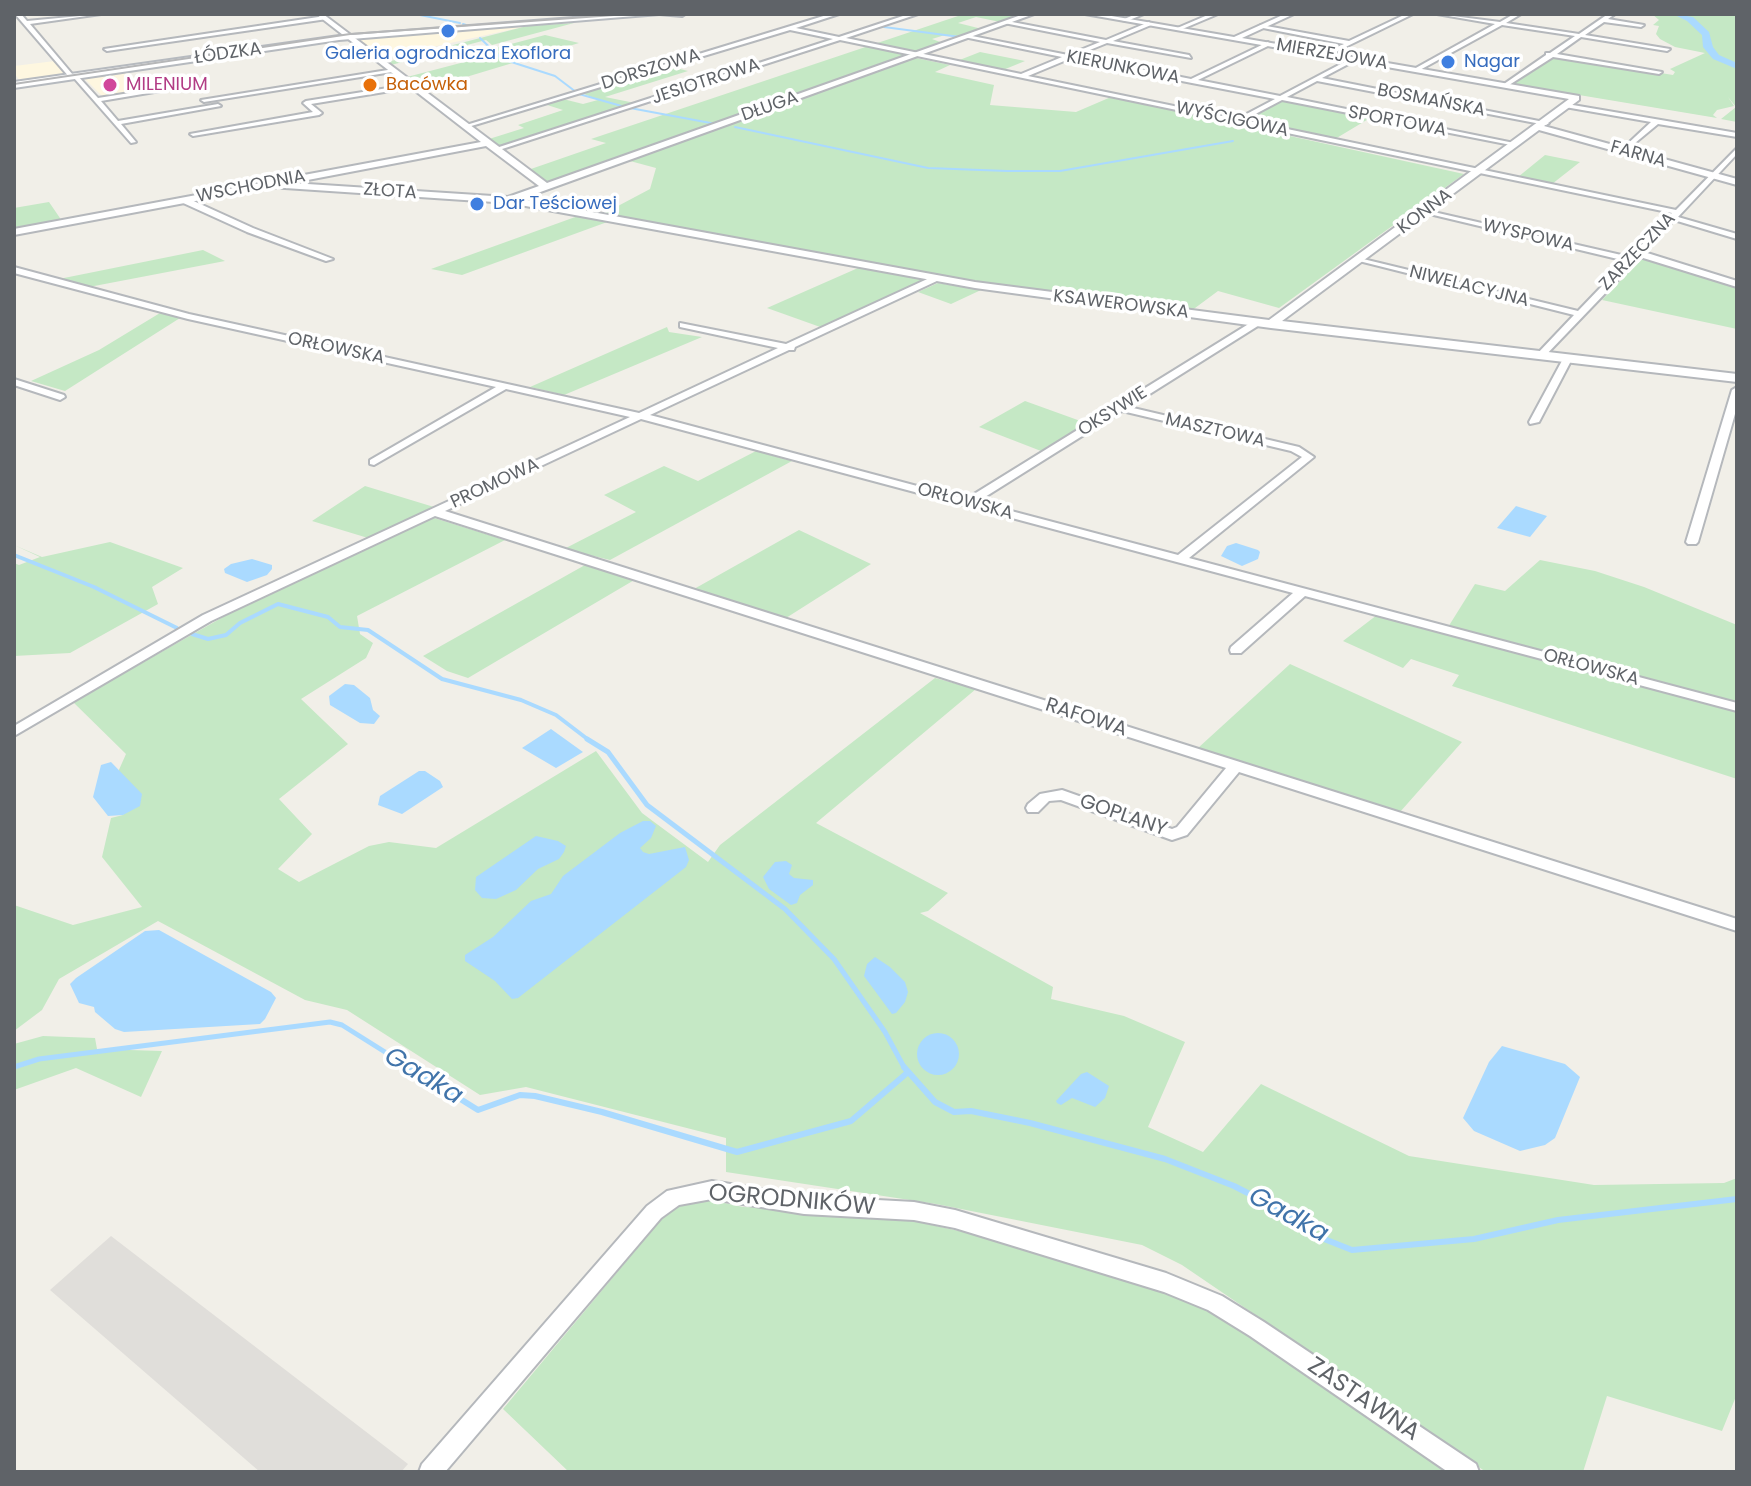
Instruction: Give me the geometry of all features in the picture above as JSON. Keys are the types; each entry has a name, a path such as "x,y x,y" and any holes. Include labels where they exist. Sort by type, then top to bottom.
{"main road":[{"name":"ŁÓDZKA","path":"14,85 348,37 653,14"}],"street":[{"path":"18,14 133,142"},
{"path":"26,23 98,14"},
{"path":"653,14 682,14"},
{"name":"DORSZOWA","path":"466,126 836,14"},
{"name":"JESIOTROWA","path":"492,146 915,14"},
{"name":"DŁUGA","path":"509,200 1031,14"},
{"name":"MIERZEJOWA","path":"1088,14 1575,97"},
{"path":"1125,20 1141,14"},
{"path":"1178,29 1215,14"},
{"path":"1235,39 1291,14"},
{"path":"1327,54 1410,14"},
{"path":"1440,14 1667,49"},
{"path":"1416,70 1518,14"},
{"path":"1506,85 1612,14"},
{"path":"107,49 322,16 546,187"},
{"path":"269,19 277,25"},
{"path":"1603,20 1641,25"},
{"path":"1007,23 1189,57"},
{"path":"1022,76 1149,24"},
{"path":"1261,27 1350,43"},
{"name":"WYŚCIGOWA","path":"789,28 1479,171 1673,215 1737,237"},
{"path":"201,29 209,35"},
{"name":"KIERUNKOWA","path":"967,37 1279,99"},
{"path":"131,38 138,45"},
{"path":"1191,81 1268,44"},
{"path":"1548,54 1659,72"},
{"path":"1238,121 1354,59"},
{"path":"204,100 392,70"},
{"name":"BOSMAŃSKA","path":"1316,79 1543,125"},
{"path":"97,100 199,84"},
{"path":"193,134 319,113 306,103 413,86"},
{"name":"KONNA","path":"1271,324 1543,125 1575,97"},
{"name":"SPORTOWA","path":"1279,99 1516,144"},
{"path":"116,123 246,101"},
{"path":"1567,106 1737,135"},
{"path":"1623,151 1657,121"},
{"name":"FARNA","path":"1543,125 1737,182"},
{"name":"WSCHODNIA","path":"14,232 492,146"},
{"name":"ZARZECZNA","path":"1540,356 1736,152"},
{"name":"ZŁOTA","path":"271,184 509,200"},
{"path":"184,200 250,230 329,259"},
{"name":"KSAWEROWSKA","path":"509,200 936,278 1271,324 1737,378"},
{"name":"WYSPOWA","path":"1425,212 1634,256 1737,284"},
{"name":"NIWELACYJNA","path":"1359,260 1579,314"},
{"name":"ORŁOWSKA","path":"14,270 188,316 640,416 1737,707"},
{"name":"PROMOWA","path":"14,732 207,618 936,278"},
{"name":"OKSYWIE","path":"969,502 1258,322"},
{"path":"683,325 791,348"},
{"path":"1534,422 1567,359"},
{"path":"14,382 60,397"},
{"path":"374,462 505,386"},
{"path":"1692,542 1737,390"},
{"name":"MASZTOWA","path":"1120,408 1295,449 1309,457 1180,559"},
{"name":"RAFOWA","path":"435,512 1737,925"},
{"path":"1236,650 1303,591"},
{"name":"GOPLANY","path":"1033,808 1045,797 1062,795 1172,835 1182,831 1236,766"},
{"name":"OGRODNIKÓW","path":"430,1472 654,1212 674,1197 690,1192 712,1190 804,1205 914,1211 955,1219 1166,1283 1215,1303 1257,1329"},
{"name":"ZASTAWNA","path":"1257,1329 1468,1472"}],"shaded area":[{"path":"527,26 383,58 356,38 411,34"},
{"path":"55,61 67,74 20,81 14,73 14,66"},
{"path":"127,71 146,90 103,97 84,78"},
{"path":"111,1236 408,1464 401,1472 260,1472 50,1290"}],"green space":[{"path":"964,14 1028,14 1005,23 976,17 958,23 982,29 957,37 945,35 932,39 943,43 547,184 528,170 606,143 591,139"},
{"path":"1652,14 1737,14 1737,122 1721,119 1736,107 1728,97 1734,106 1717,110 1713,115 1717,118 1513,84 1551,55 1673,75 1675,72 1670,69 1705,53 1675,47 1660,39 1656,34 1659,26 1653,25 1659,20"},
{"path":"574,23 492,45 486,40 391,65 387,62 527,26"},
{"path":"545,35 579,43 423,90 407,77 495,54 499,52 496,48"},
{"path":"980,52 1025,61 1003,70 957,61"},
{"path":"916,58 950,65 935,72 994,85 990,105 1076,112 1111,97 1464,174 1279,308 1218,291 1191,311 971,282 601,215 650,189 656,168 630,161"},
{"path":"668,66 688,71 605,97 635,103 497,146 489,139 524,128 518,125 563,110 544,104 563,99 583,104 598,100 582,93"},
{"path":"1281,101 1370,118 1335,139 1245,120"},
{"path":"1545,155 1580,162 1552,184 1518,177"},
{"path":"49,202 62,221 14,230 14,208"},
{"path":"578,216 610,221 462,275 431,269"},
{"path":"203,250 225,261 89,287 59,279"},
{"path":"1642,258 1737,287 1737,329 1602,300"},
{"path":"858,268 924,280 823,328 767,308"},
{"path":"938,283 981,290 951,304 918,292"},
{"path":"160,313 180,318 65,391 31,381 99,350"},
{"path":"667,327 669,332 702,337 564,395 530,387"},
{"path":"1025,401 1086,423 1041,451 979,427"},
{"path":"756,451 792,461 610,560 564,549 636,512 604,495 664,466 698,481"},
{"path":"365,486 434,507 368,538 312,521"},
{"path":"431,517 505,540 357,616 360,634 373,643 366,658 301,699 348,744 279,799 312,834 278,869 299,882 369,846 389,842 436,848 596,751 642,813 708,862 720,845 935,678 976,689 816,823 948,893 928,911 920,913 1053,987 1051,999 1124,1016 1185,1042 1148,1127 1203,1152 1261,1084 1409,1156 1594,1185 1724,1183 1737,1178 1737,1394 1722,1431 1607,1396 1583,1472 1486,1472 1182,1265 1142,1245 936,1204 726,1172 726,1138 526,1087 480,1095 347,1010 305,1000 158,921 59,979 42,1010 14,1031 14,905 73,925 142,907 102,857 111,818 123,815 134,788 118,772 126,754 73,702 239,608"},
{"path":"799,530 871,564 786,618 694,589"},
{"path":"110,542 183,568 152,587 158,604 70,653 14,656 14,563 19,565 40,557 14,545 42,557"},
{"path":"1540,560 1595,571 1644,587 1737,625 1737,779 1452,686 1459,675 1411,659 1403,668 1343,641 1377,615 1445,632 1475,584 1505,591"},
{"path":"585,565 636,579 468,678 447,671 423,656"},
{"path":"1290,664 1462,742 1400,812 1198,748"},
{"path":"43,1036 95,1038 97,1049 162,1051 141,1097 76,1068 14,1090 14,1044"},
{"path":"706,1199 743,1207 873,1212 1009,1242 1143,1282 1223,1313 1448,1472 569,1472 503,1409 669,1210 690,1200"}],"water":[{"path":"1516,506 1547,516 1530,537 1497,528"},
{"path":"1236,543 1258,550 1258,559 1242,566 1221,556 1227,546"},
{"path":"252,559 272,565 272,569 267,575 247,582 225,573 224,569 231,564"},
{"path":"345,684 354,685 370,698 373,710 380,716 374,724 360,723 330,705 329,696"},
{"path":"551,729 583,752 556,768 522,748"},
{"path":"111,762 142,794 140,806 123,815 108,816 93,797 101,765"},
{"path":"419,771 425,771 440,781 443,787 402,814 378,805 380,796"},
{"path":"643,821 650,821 656,826 651,838 640,848 643,852 649,854 685,847 689,860 686,867 518,998 512,999 495,981 465,961 465,955 493,937 531,901 551,894 563,876 620,833"},
{"path":"536,836 566,846 559,859 538,869 516,890 496,899 482,898 475,890 476,877"},
{"path":"786,861 792,865 789,874 794,878 813,880 813,885 800,895 797,903 791,905 769,889 763,877 775,862"},
{"path":"159,930 271,992 276,998 265,1019 260,1024 124,1032 115,1029 95,1012 94,1007 79,1003 70,984 76,978 145,931"},
{"path":"875,957 905,982 908,992 896,1013 892,1014 864,976 867,964"},
{"path":"938,1033 953,1039 959,1054 953,1069 938,1075 923,1069 917,1054 923,1039"},
{"path":"1502,1046 1565,1064 1580,1077 1555,1138 1545,1145 1520,1151 1474,1131 1463,1118 1489,1062"},
{"path":"1087,1072 1109,1086 1105,1098 1095,1107 1072,1098 1061,1105 1057,1103 1081,1074"}],"waterway":[{"path":"415,14 460,23"},
{"path":"1677,14 1690,19 1706,34 1708,47 1716,57 1737,66"},
{"path":"884,27 960,37"},
{"path":"480,38 502,59 555,76 576,92"},
{"path":"579,94 625,107"},
{"path":"630,108 716,124"},
{"path":"735,127 928,168 1007,171 1060,171 1233,141"},
{"name":"Gadka","path":"14,555 94,587 177,628"},
{"name":"Gadka","path":"192,634 208,639 226,635 240,623 278,604 328,617 340,627 368,630 442,679 521,700 556,715 589,740"},
{"name":"Gadka","path":"589,740 608,752 647,805 785,909 834,959 885,1032 905,1069"},
{"name":"Gadka","path":"14,1067 39,1059 330,1022 342,1025 412,1069"},
{"name":"Gadka","path":"409,1067 478,1110 520,1095 535,1096 602,1112 737,1152 851,1121 907,1073"},
{"name":"Gadka","path":"904,1067 935,1102 954,1112 971,1111 1030,1123 1165,1159 1234,1186 1287,1213 1309,1233 1352,1250 1474,1239 1558,1220 1737,1199"}],"tram line":[{"path":"14,84 350,34 628,14"}],"place":[{"name":"Galeria ogrodnicza Exoflora","path":"448,31"},
{"name":"Nagar","path":"1448,62"},
{"name":"MILENIUM","path":"110,85"},
{"name":"Bacówka","path":"370,85"},
{"name":"Dar Teściowej","path":"477,204"}]}
